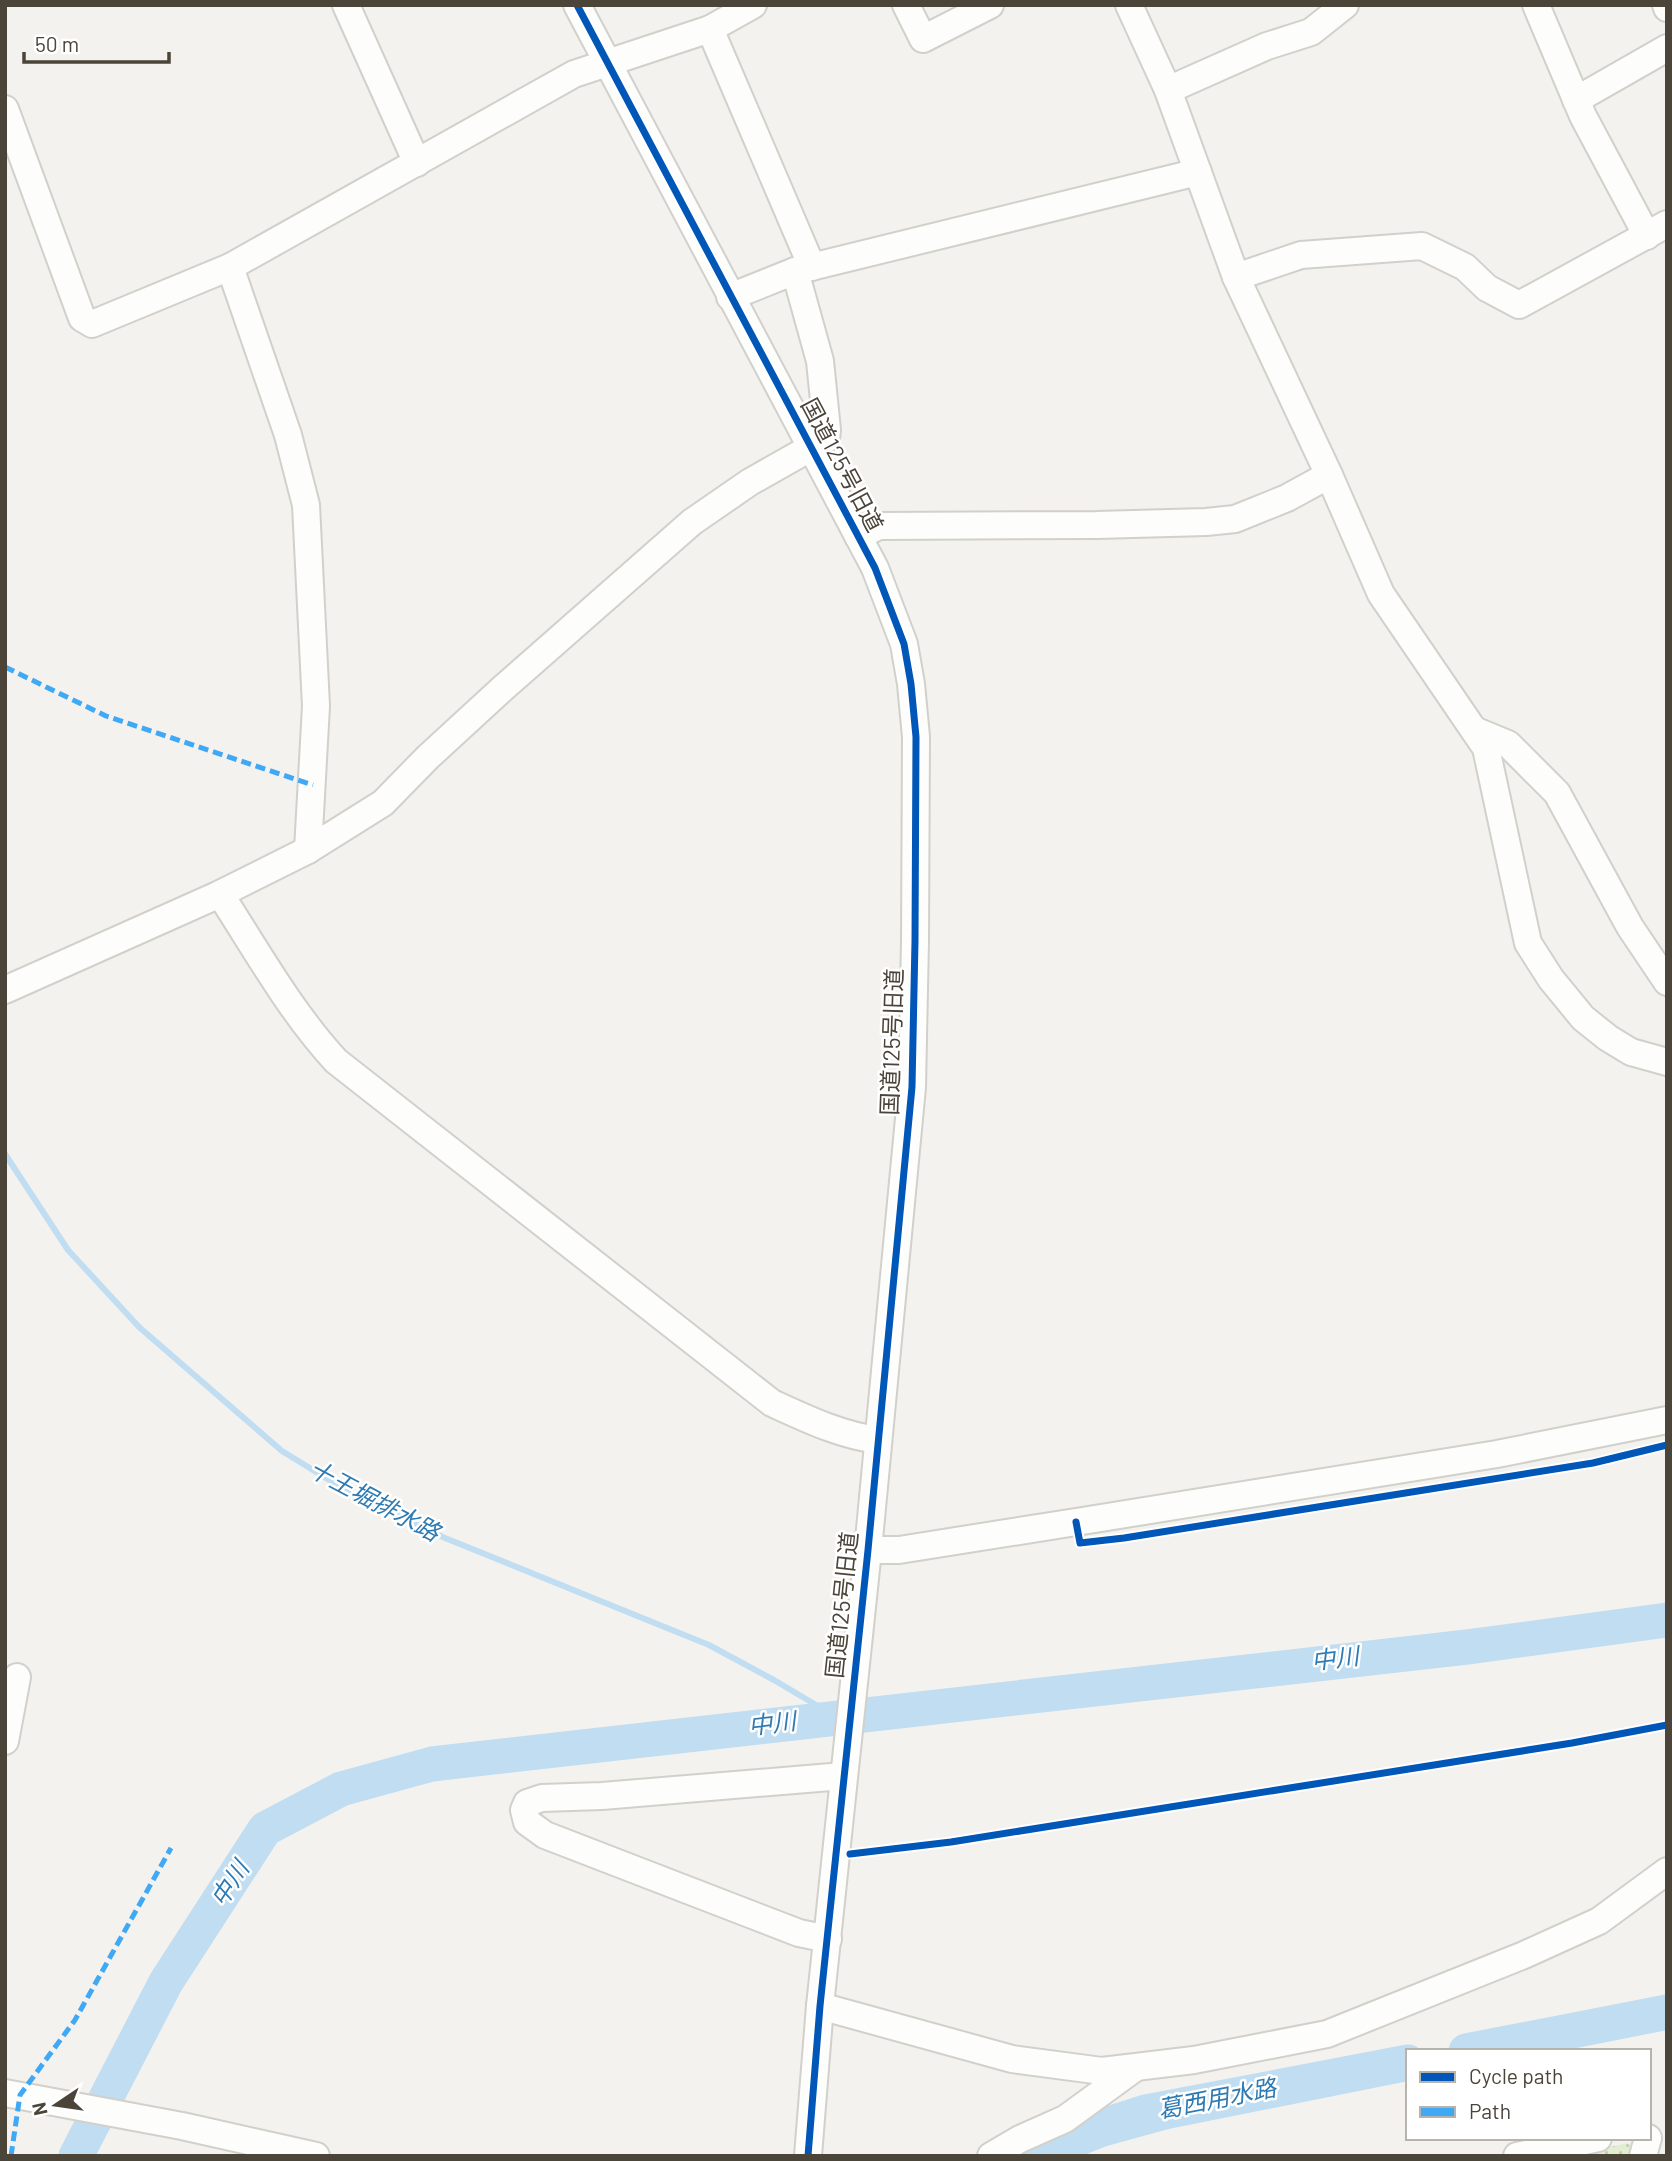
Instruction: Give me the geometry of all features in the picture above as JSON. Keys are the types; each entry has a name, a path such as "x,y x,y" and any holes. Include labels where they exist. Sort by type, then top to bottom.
{"street":[{"path":"346,5 417,163"},
{"name":"国道125号旧道","path":"577,5 858,536 894,615 904,644 911,684 916,737 912,1087 868,1550 820,2006 808,2156"},
{"path":"5,109 82,318 92,324 230,267 588,67 608,64 710,29 752,5"},
{"path":"906,5 923,39 990,5"},
{"path":"1129,5 1168,90 1236,277 1329,475 1381,594 1486,748 1528,943 1551,979 1583,1018 1631,1052 1667,1062"},
{"path":"1168,90 1267,46 1311,32 1345,5"},
{"path":"1236,277 1301,255 1422,246 1465,267 1487,288 1519,304 1657,230 1576,100 1536,5"},
{"path":"5,990 220,894 308,850 383,803 493,697 692,522 750,482 825,439 822,374 803,269 710,29"},
{"path":"1576,100 1667,48"},
{"path":"730,297 803,269 1198,172"},
{"path":"230,267 288,435 306,505 316,706 308,850"},
{"path":"858,536 879,526 1097,525 1235,519 1287,498 1329,475"},
{"path":"1474,730 1508,744 1557,793 1630,927 1667,982"},
{"path":"220,894 296,1012 336,1061 772,1404 814,1423 857,1437 878,1440"},
{"path":"868,1550 900,1550 1497,1454 1667,1420"},
{"path":"5,1741 17,1677"},
{"path":"828,1939 799,1933 545,1835 527,1822 524,1810 527,1803 542,1798 602,1796 844,1770"},
{"path":"820,2006 1012,2059 1102,2071 1194,2060 1327,2034 1524,1955 1599,1921 1667,1871"},
{"path":"990,2156 1020,2138 1065,2119 1138,2067"},
{"path":"5,2092 182,2126 309,2155"},
{"path":"1517,2156 1589,2140"}],"green space":[{"path":"1628,2143 1635,2150 1633,2156 1568,2156"}],"waterway":[{"name":"十王堀排水路","path":"5,1154 68,1250 139,1327 282,1451 352,1494 445,1538 709,1645 838,1718"},
{"name":"中川","path":"76,2156 166,1982 265,1829 341,1789 432,1764 1467,1647 1667,1620"},
{"name":"葛西用水路","path":"1476,2049 1667,2012"},
{"path":"1556,2049 1667,2027"},
{"name":"葛西用水路","path":"1033,2156 1086,2131 1146,2112 1406,2062"},
{"path":"1074,2156 1106,2143 1168,2126 1406,2078"}],"marked path":[{"path":"5,667 106,716 313,785"},
{"path":"11,2156 20,2095 75,2020 171,1848"}],"cycle path":[{"path":"577,5 875,568 904,644 911,684 916,737 912,1087 868,1550 820,2006 808,2156"},
{"path":"1076,1522 1080,1543 1124,1538 1593,1463 1667,1445"},
{"path":"850,1854 951,1842 1572,1743 1667,1725"}]}
